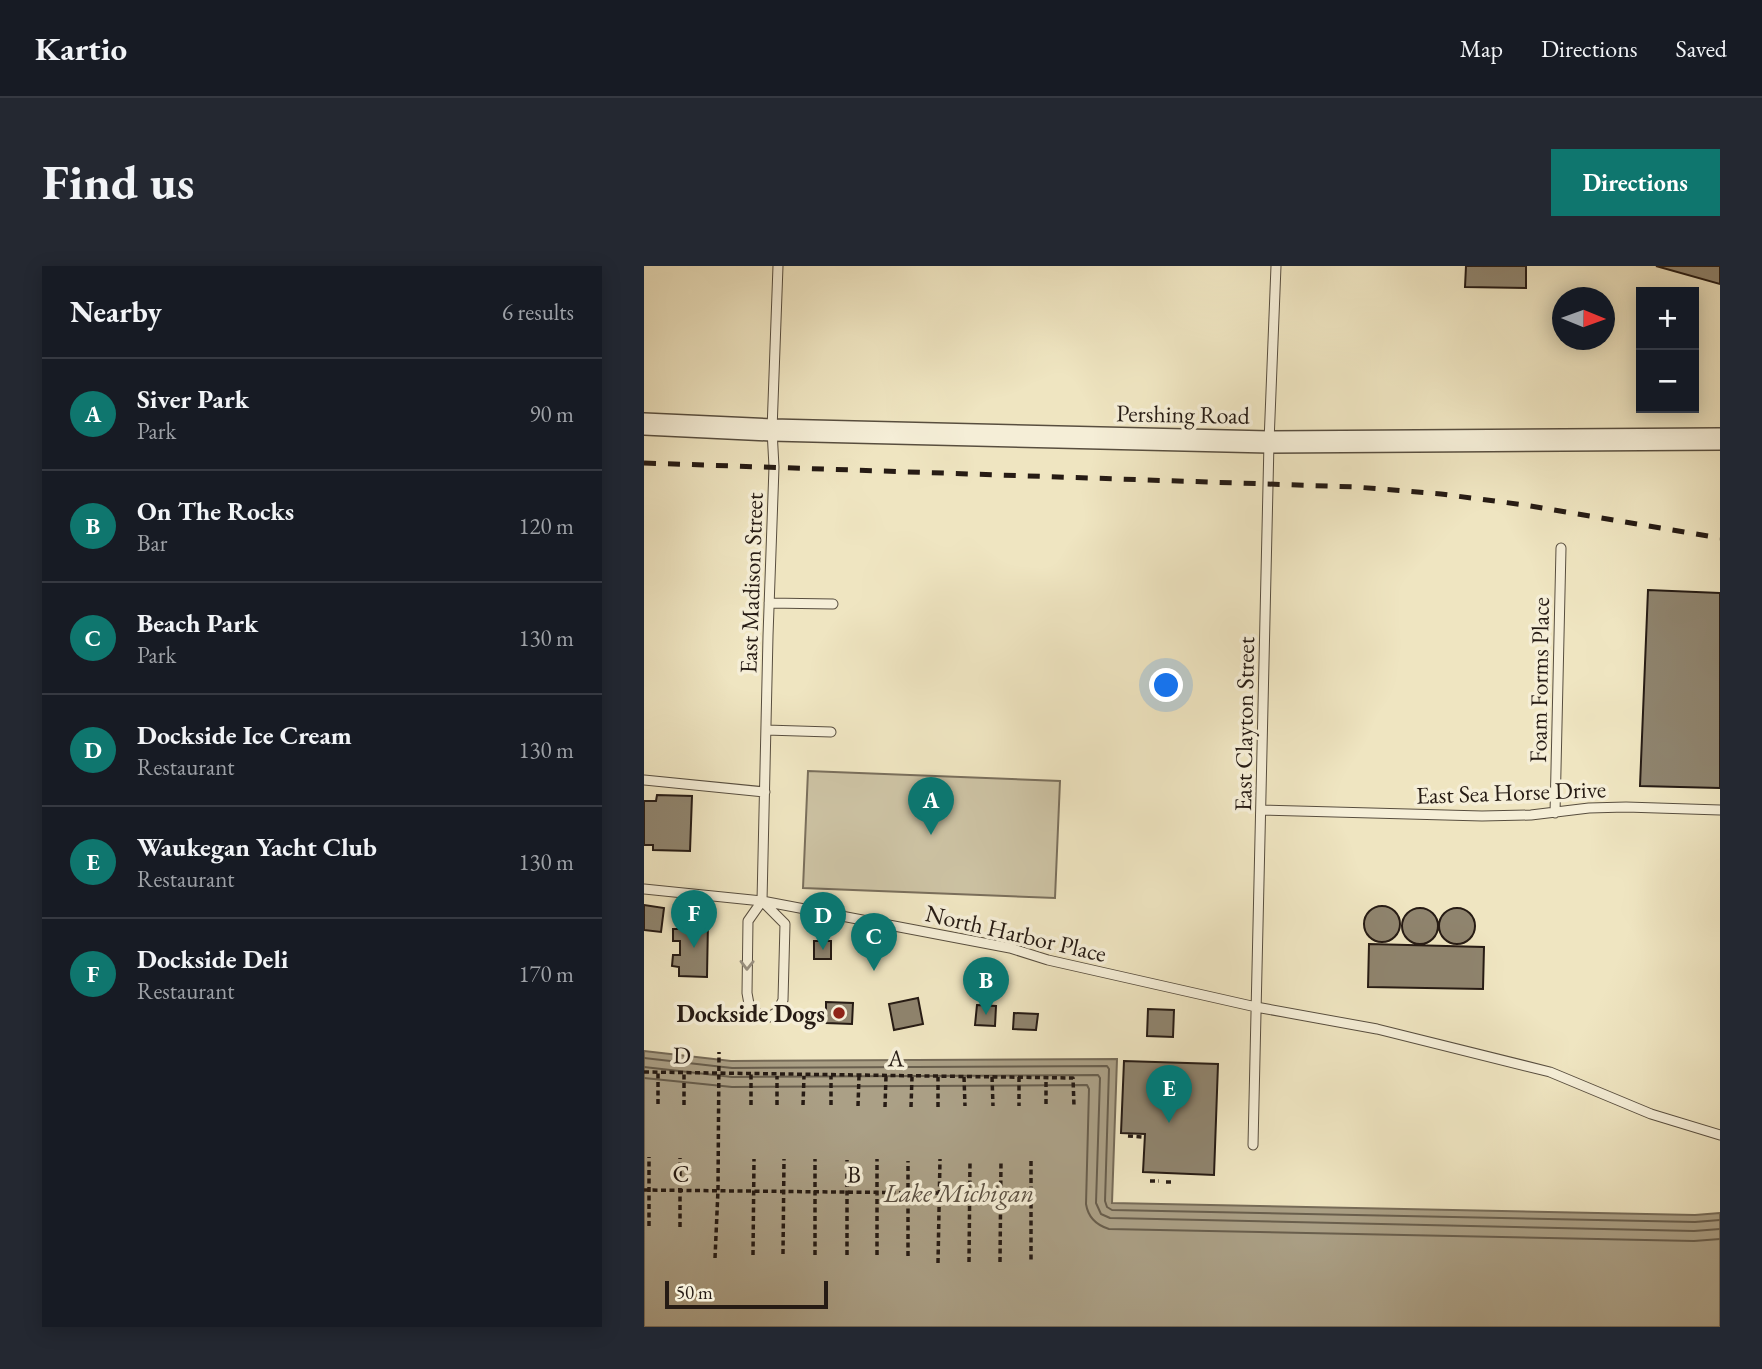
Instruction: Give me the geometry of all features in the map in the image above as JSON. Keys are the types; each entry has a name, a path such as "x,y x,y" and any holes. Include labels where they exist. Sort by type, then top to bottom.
{"street":[{"name":"Pershing Road","path":"644,424 772,430 1269,442 1720,439"}],"lane":[{"name":"East Madison Street","path":"762,901 785,924 783,1000 777,1012 769,1017 755,1012 749,1004 747,993 748,921 762,901 778,266"},
{"name":"East Clayton Street","path":"1253,1144 1269,442 1276,266"},
{"name":"Foam Forms Place","path":"1555,813 1561,548"},
{"path":"769,603 833,604"},
{"path":"766,730 831,732"},
{"path":"644,779 765,792"},
{"name":"East Sea Horse Drive","path":"1261,810 1482,816 1531,816 1590,808 1626,807 1720,810"},
{"name":"North Harbor Place","path":"644,888 762,901 1010,948 1057,962 1256,1007 1377,1029 1550,1072 1651,1114 1720,1135"}],"path":[{"path":"715,1258 719,1052"},
{"name":"D","path":"644,1072 718,1074"},
{"path":"658,1073 658,1104"},
{"path":"684,1073 684,1105"},
{"name":"A","path":"718,1074 1073,1078 1074,1106"},
{"path":"751,1074 751,1105"},
{"path":"777,1075 777,1105"},
{"path":"803,1105 804,1075"},
{"path":"831,1075 831,1105"},
{"path":"858,1106 859,1076"},
{"path":"885,1107 886,1076"},
{"path":"911,1107 912,1076"},
{"path":"938,1076 938,1107"},
{"path":"964,1077 965,1106"},
{"path":"992,1077 992,1106"},
{"path":"1019,1077 1019,1106"},
{"path":"1045,1104 1046,1078"},
{"path":"1128,1136 1142,1137"},
{"path":"649,1157 646,1190 649,1226"},
{"path":"680,1158 680,1227"},
{"path":"783,1254 784,1159"},
{"path":"815,1159 815,1255"},
{"path":"938,1263 940,1159"},
{"path":"753,1255 754,1160"},
{"path":"847,1160 847,1255"},
{"path":"877,1160 877,1255"},
{"path":"908,1161 908,1256"},
{"path":"969,1262 970,1161"},
{"path":"1000,1262 1001,1161"},
{"path":"1031,1161 1031,1263"},
{"path":"1150,1181 1159,1181"},
{"path":"1166,1182 1172,1182"},
{"name":"C","path":"646,1190 718,1190"},
{"name":"B","path":"718,1190 1031,1194"}],"shaded area":[{"path":"808,771 1060,781 1055,898 803,888"}],"water":[{"name":"Lake Michigan","path":"644,1051 731,1061 1117,1059 1112,1203 1695,1215 1720,1213 1720,1327 644,1327"}],"building":[{"path":"1466,266 1526,266 1526,288 1465,287"},
{"path":"1656,266 1720,266 1720,284"},
{"path":"1648,590 1720,593 1720,788 1640,786"},
{"path":"657,795 692,796 690,851 653,850 653,845 644,845 644,801 656,801"},
{"path":"644,905 664,908 661,932 644,930"},
{"path":"1382,906 1395,911 1400,924 1395,937 1382,942 1369,937 1364,924 1369,911"},
{"path":"1420,908 1433,913 1438,926 1433,939 1420,944 1407,939 1402,926 1407,913"},
{"path":"1457,908 1469,914 1475,926 1469,938 1457,944 1445,938 1439,926 1445,914"},
{"path":"680,921 708,921 707,977 679,976 679,967 672,966 673,955 680,955 680,941 673,941 673,929 680,929"},
{"path":"814,941 831,941 831,959 814,959"},
{"path":"1369,944 1484,947 1483,989 1368,987"},
{"path":"918,998 923,1024 894,1030 889,1004"},
{"name":"Dockside Dogs","path":"826,1002 853,1003 852,1024 826,1023"},
{"path":"977,1005 996,1006 995,1026 975,1025"},
{"path":"1148,1009 1174,1010 1173,1037 1147,1036"},
{"path":"1014,1013 1038,1014 1036,1030 1013,1029"},
{"path":"1124,1061 1218,1064 1214,1175 1143,1172 1145,1134 1121,1133"}],"railway":[{"path":"644,463 1356,487 1525,505 1720,538"}],"place":[{"name":"Siver Park","path":"931,835"},
{"name":"Dockside Deli","path":"694,948"},
{"name":"Dockside Ice Cream","path":"823,950"},
{"name":"Beach Park","path":"874,971"},
{"name":"Dockside Dogs","path":"839,1013"},
{"name":"On The Rocks","path":"986,1015"},
{"name":"Waukegan Yacht Club","path":"1169,1123"}]}
